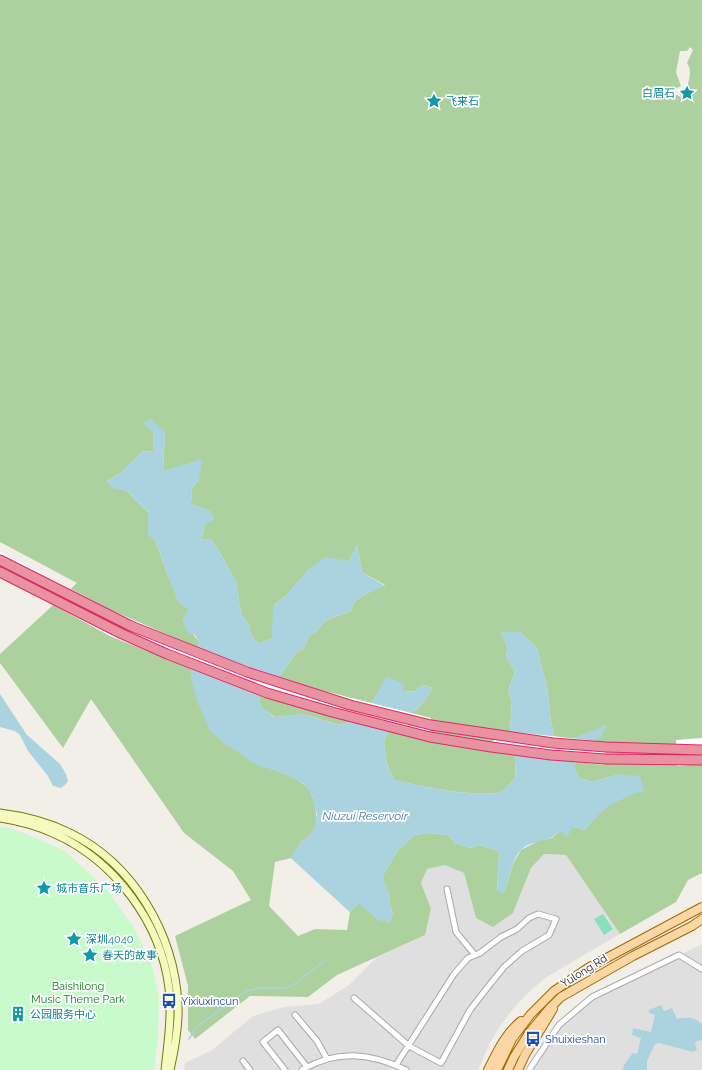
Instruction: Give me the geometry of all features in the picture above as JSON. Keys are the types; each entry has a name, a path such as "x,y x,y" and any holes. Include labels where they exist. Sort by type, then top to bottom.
{"highway":[{"path":"0,560 131,626 247,672 350,705 431,725 553,743 606,747 702,750"},
{"path":"0,572 120,633 167,654 267,693 332,712 430,736 491,747 551,755 605,759 702,762"},
{"path":"673,750 702,746"}],"main road":[{"path":"0,813 35,820 59,828 77,837 108,858 136,888 150,910 162,935 170,956 175,978 178,1016 175,1046 170,1070"},
{"path":"0,818 27,823 41,828 78,847 102,865 118,880 140,908 159,947 164,961 169,988 171,1016 165,1070"},
{"name":"Yulong Rd","path":"498,1070 512,1039 530,1015 554,991 588,968 702,907"},
{"name":"Yulong Rd","path":"508,1070 529,1033 548,1009 561,997 633,956 692,926 702,919"},
{"path":"518,1070 561,997"},
{"path":"488,1070 508,1033 530,1015"}],"street":[{"path":"447,889 456,932 475,955"},
{"path":"354,998 409,1046 441,1063 470,1010 487,988 504,967 522,951 549,935 556,919 538,914 529,918 517,929 501,937 475,955 468,958 454,974 409,1046 396,1065"},
{"path":"529,1070 559,1025 592,998 679,955 702,969"},
{"path":"296,1015 317,1041 327,1059"},
{"path":"285,1070 263,1042 278,1030 305,1069 327,1059 344,1056 362,1056 380,1059 406,1070"},
{"path":"243,1061 250,1070"}],"shaded area":[{"path":"544,854 566,855 620,934 545,978 528,993 500,1026 489,1045 478,1070 184,1070 185,1063 212,1050 253,1016 284,1007 319,1004 349,985 377,957 425,935 431,909 421,883 427,869 445,865 464,873 476,918 513,913 531,868"},
{"path":"72,935 76,935 78,936 78,944 72,945 69,942 69,938"},
{"path":"702,944 702,1070 529,1070 559,1025 592,997"}],"green space":[{"path":"0,0 702,0 702,873 688,880 676,902 620,934 566,855 544,854 531,868 513,913 493,927 476,918 464,873 445,865 427,869 421,883 431,909 425,935 337,975 308,997 250,996 195,1039 188,1030 188,986 175,936 251,900 233,871 184,833 91,699 63,748 0,663 0,654 77,583 0,542","holes":["690,47 693,50 687,63 690,76 681,97 674,94 675,89 681,86 676,72 680,51 687,51","143,423 165,432 163,471 178,467 199,480 192,488 191,504 210,511 204,526 203,535 197,538 211,540 219,551 236,582 241,614 249,625 251,635 259,644 272,638 274,605 287,595 309,569 349,561 357,545 362,572 385,585 364,595 354,602 351,611 326,620 315,633 309,636 304,648 297,652 276,681 257,686 261,707 275,717 306,715 336,724 344,724 360,716 367,709 387,677 403,692 415,691 423,685 433,688 417,710 405,713 393,720 384,742 387,764 394,780 465,793 480,794 502,791 515,778 516,760 510,730 512,701 508,691 515,672 506,656 508,648 501,632 520,632 537,648 548,691 554,736 562,745 607,726 581,748 574,767 579,778 593,782 620,774 634,793 606,806 585,830 573,827 560,831 552,838 538,841 521,850 513,864 507,885 497,891 499,851 479,845 470,848 455,843 448,835 429,833 415,835 398,850 382,877 389,894 393,914 358,903 350,912 300,843 309,836 315,826 315,805 310,792 302,783 291,777 257,764 197,649 199,642 183,621 189,609 169,578 155,540 148,534 148,512 127,491 107,481 123,471 143,451 154,452 153,431","291,858 350,912 347,930 315,929 298,936 269,906 275,862"]},
{"name":"Baishilong Music Theme Park","path":"0,827 10,828 39,839 66,852 108,891 134,928 153,969 159,999 158,1038 154,1070 0,1070"},
{"path":"603,914 613,929 604,935 594,919"}],"water":[{"name":"Niuzui Reservoir","path":"151,419 165,432 163,471 202,459 199,480 192,488 191,504 211,511 214,519 204,526 203,535 197,538 211,540 219,551 236,582 241,614 249,625 251,635 259,644 272,638 273,606 287,595 309,569 326,557 349,561 357,544 362,572 385,586 364,595 354,602 351,611 326,620 315,633 309,636 304,649 297,652 276,681 257,686 261,706 274,717 306,715 336,724 344,724 353,721 367,709 386,676 404,684 403,692 415,691 423,685 433,688 417,710 405,713 393,720 384,742 387,764 394,780 465,793 480,794 502,791 515,778 516,760 510,730 512,701 508,691 515,672 506,656 508,648 501,632 520,632 537,648 548,691 554,736 562,744 607,725 600,738 582,748 574,767 579,778 593,782 620,774 640,776 644,792 634,793 610,805 599,814 585,830 573,827 567,837 560,831 554,836 524,847 515,859 504,894 497,891 499,851 479,845 470,848 455,843 448,835 429,833 415,835 398,850 382,877 389,894 393,914 390,923 378,920 358,903 350,912 291,858 300,843 313,831 317,814 312,795 304,784 283,773 257,765 224,743 210,731 198,703 191,679 190,661 199,642 195,635 187,632 183,621 188,609 178,602 155,540 148,534 148,512 127,491 112,488 107,481 123,471 143,451 154,452 153,431 142,423"},
{"path":"0,694 27,735 60,764 68,781 61,788 53,786 48,776 28,751 20,735 15,731 0,727"},
{"path":"661,1005 664,1011 672,1008 677,1019 691,1018 702,1024 702,1040 697,1041 695,1044 697,1050 693,1052 659,1043 655,1044 647,1061 647,1070 622,1070 633,1053 637,1054 641,1038 632,1035 633,1028 651,1032 655,1015 649,1013 649,1010"}],"pier":[{"path":"0,552 111,610 214,655 316,689 431,718 428,741 262,697 110,636 0,576"},
{"path":"496,730 606,742 604,765 491,752"},
{"path":"702,738 702,764 677,766 676,740"}],"waterway":[{"path":"189,1039 199,1025 246,991 259,988 284,988 293,985 324,961"}],"place":[{"name":"白眉石","path":"687,93"},
{"name":"飞来石","path":"434,101"},
{"name":"城市音乐广场","path":"44,888"},
{"name":"深圳4040","path":"74,939"},
{"name":"春天的故事","path":"90,955"},
{"name":"Yixiuxincun","path":"169,1001"},
{"name":"公园服务中心","path":"18,1014"},
{"name":"Shuixieshan","path":"533,1039"}]}
